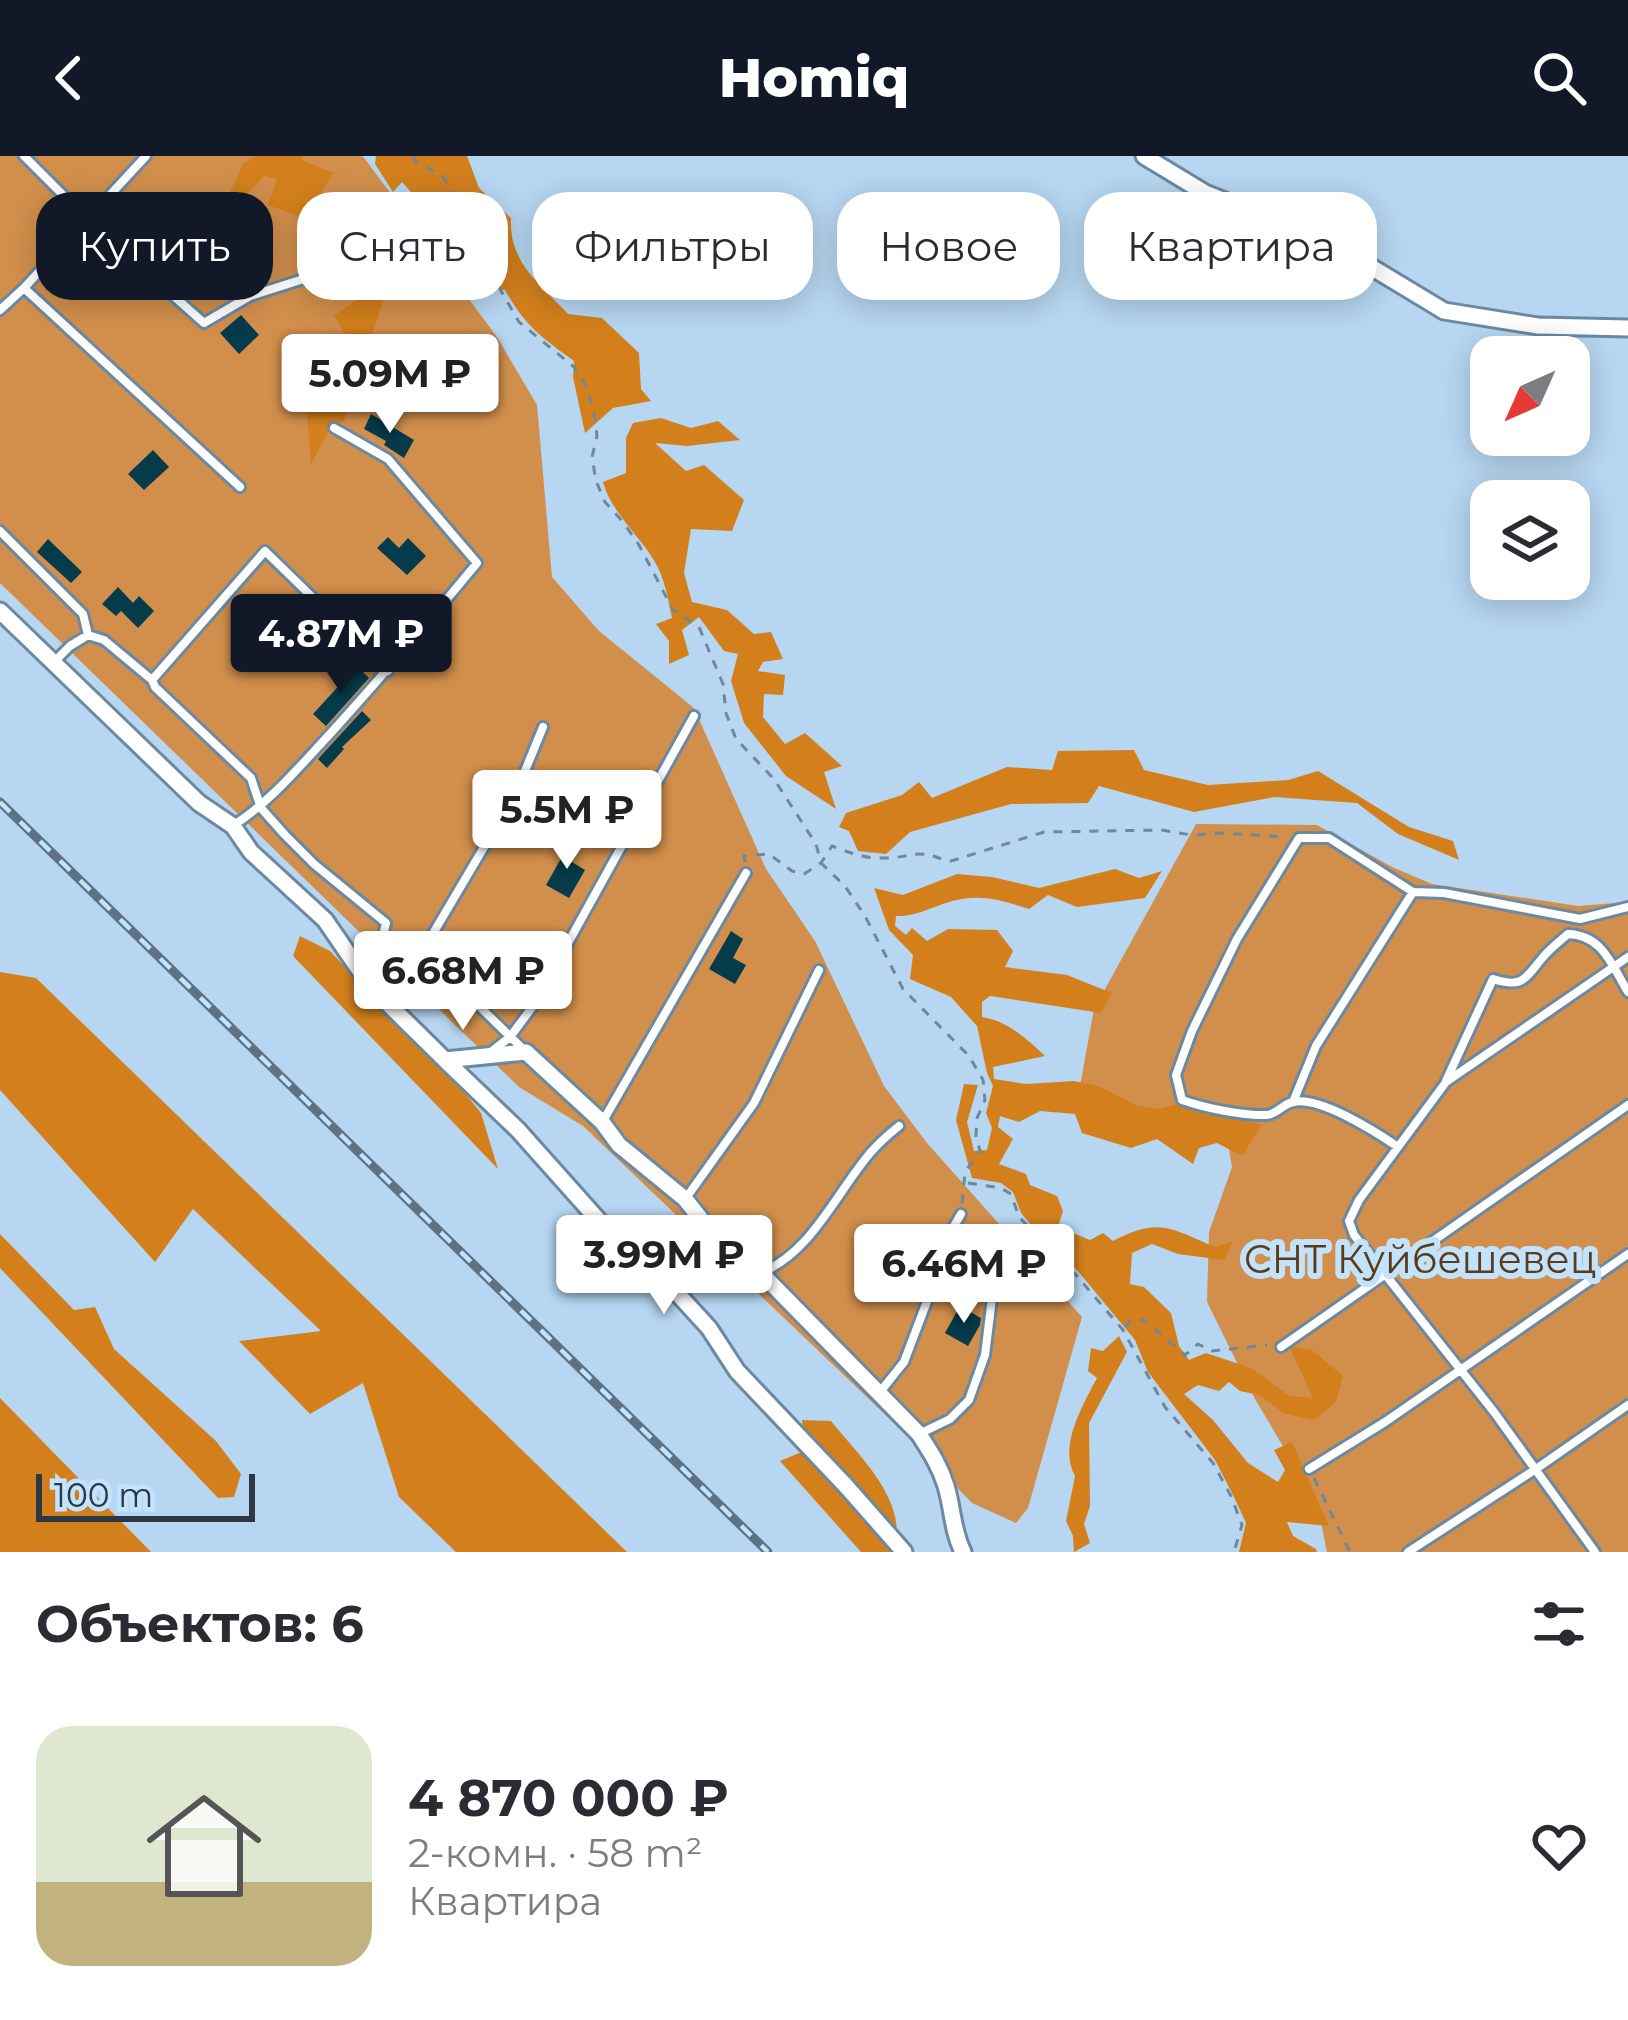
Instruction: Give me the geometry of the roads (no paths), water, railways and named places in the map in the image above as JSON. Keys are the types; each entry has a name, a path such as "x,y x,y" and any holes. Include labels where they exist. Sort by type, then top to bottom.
{"street":[{"path":"1144,156 1205,193 1338,247 1444,311 1538,326 1628,328"},
{"path":"0,611 199,803 232,826 251,852 325,920 371,987 518,1130 600,1222 665,1280 709,1328 737,1371 904,1552"},
{"path":"445,1060 526,1052 602,1122 619,1145 685,1199 708,1228 761,1273 919,1434 938,1461 948,1490 953,1532 963,1552"}],"lane":[{"path":"24,156 60,192"},
{"path":"113,192 146,156"},
{"path":"0,310 36,275"},
{"path":"24,288 241,487"},
{"path":"178,300 204,323 243,300"},
{"path":"232,826 261,808 388,671 477,562 388,459 334,428"},
{"path":"0,531 83,614 88,635"},
{"path":"152,680 265,551 388,671"},
{"path":"55,661 88,635 104,640 152,680 251,778 261,808 314,864 386,923 371,987"},
{"path":"487,1054 510,1037 533,1006 694,716"},
{"path":"526,1052 436,965 425,947 516,793 543,727"},
{"path":"1398,1147 1355,1119 1313,1104 1293,1102 1271,1115 1182,1100 1177,1075 1192,1031 1238,939 1299,838 1329,838 1413,892 1444,893 1580,920 1628,908"},
{"path":"602,1122 746,873"},
{"path":"1293,1102 1316,1046 1413,892"},
{"path":"1595,1552 1354,1235 1349,1221 1359,1199 1445,1082 1492,979 1510,985 1526,980 1568,934 1582,935 1604,949 1628,992"},
{"path":"1445,1082 1628,957"},
{"path":"685,1199 754,1103 819,970"},
{"path":"1281,1347 1628,1105"},
{"path":"761,1273 802,1246 872,1150 898,1126"},
{"path":"880,1392 904,1362 946,1240 961,1214"},
{"path":"919,1434 950,1419 969,1400 985,1355 992,1298 984,1265 985,1233"},
{"path":"1309,1468 1385,1422 1628,1254"},
{"path":"1408,1552 1628,1405"}],"railway":[{"path":"0,802 768,1552"}],"park label":[{"name":"СНТ Куйбешевец","path":"1420,1259"}]}
